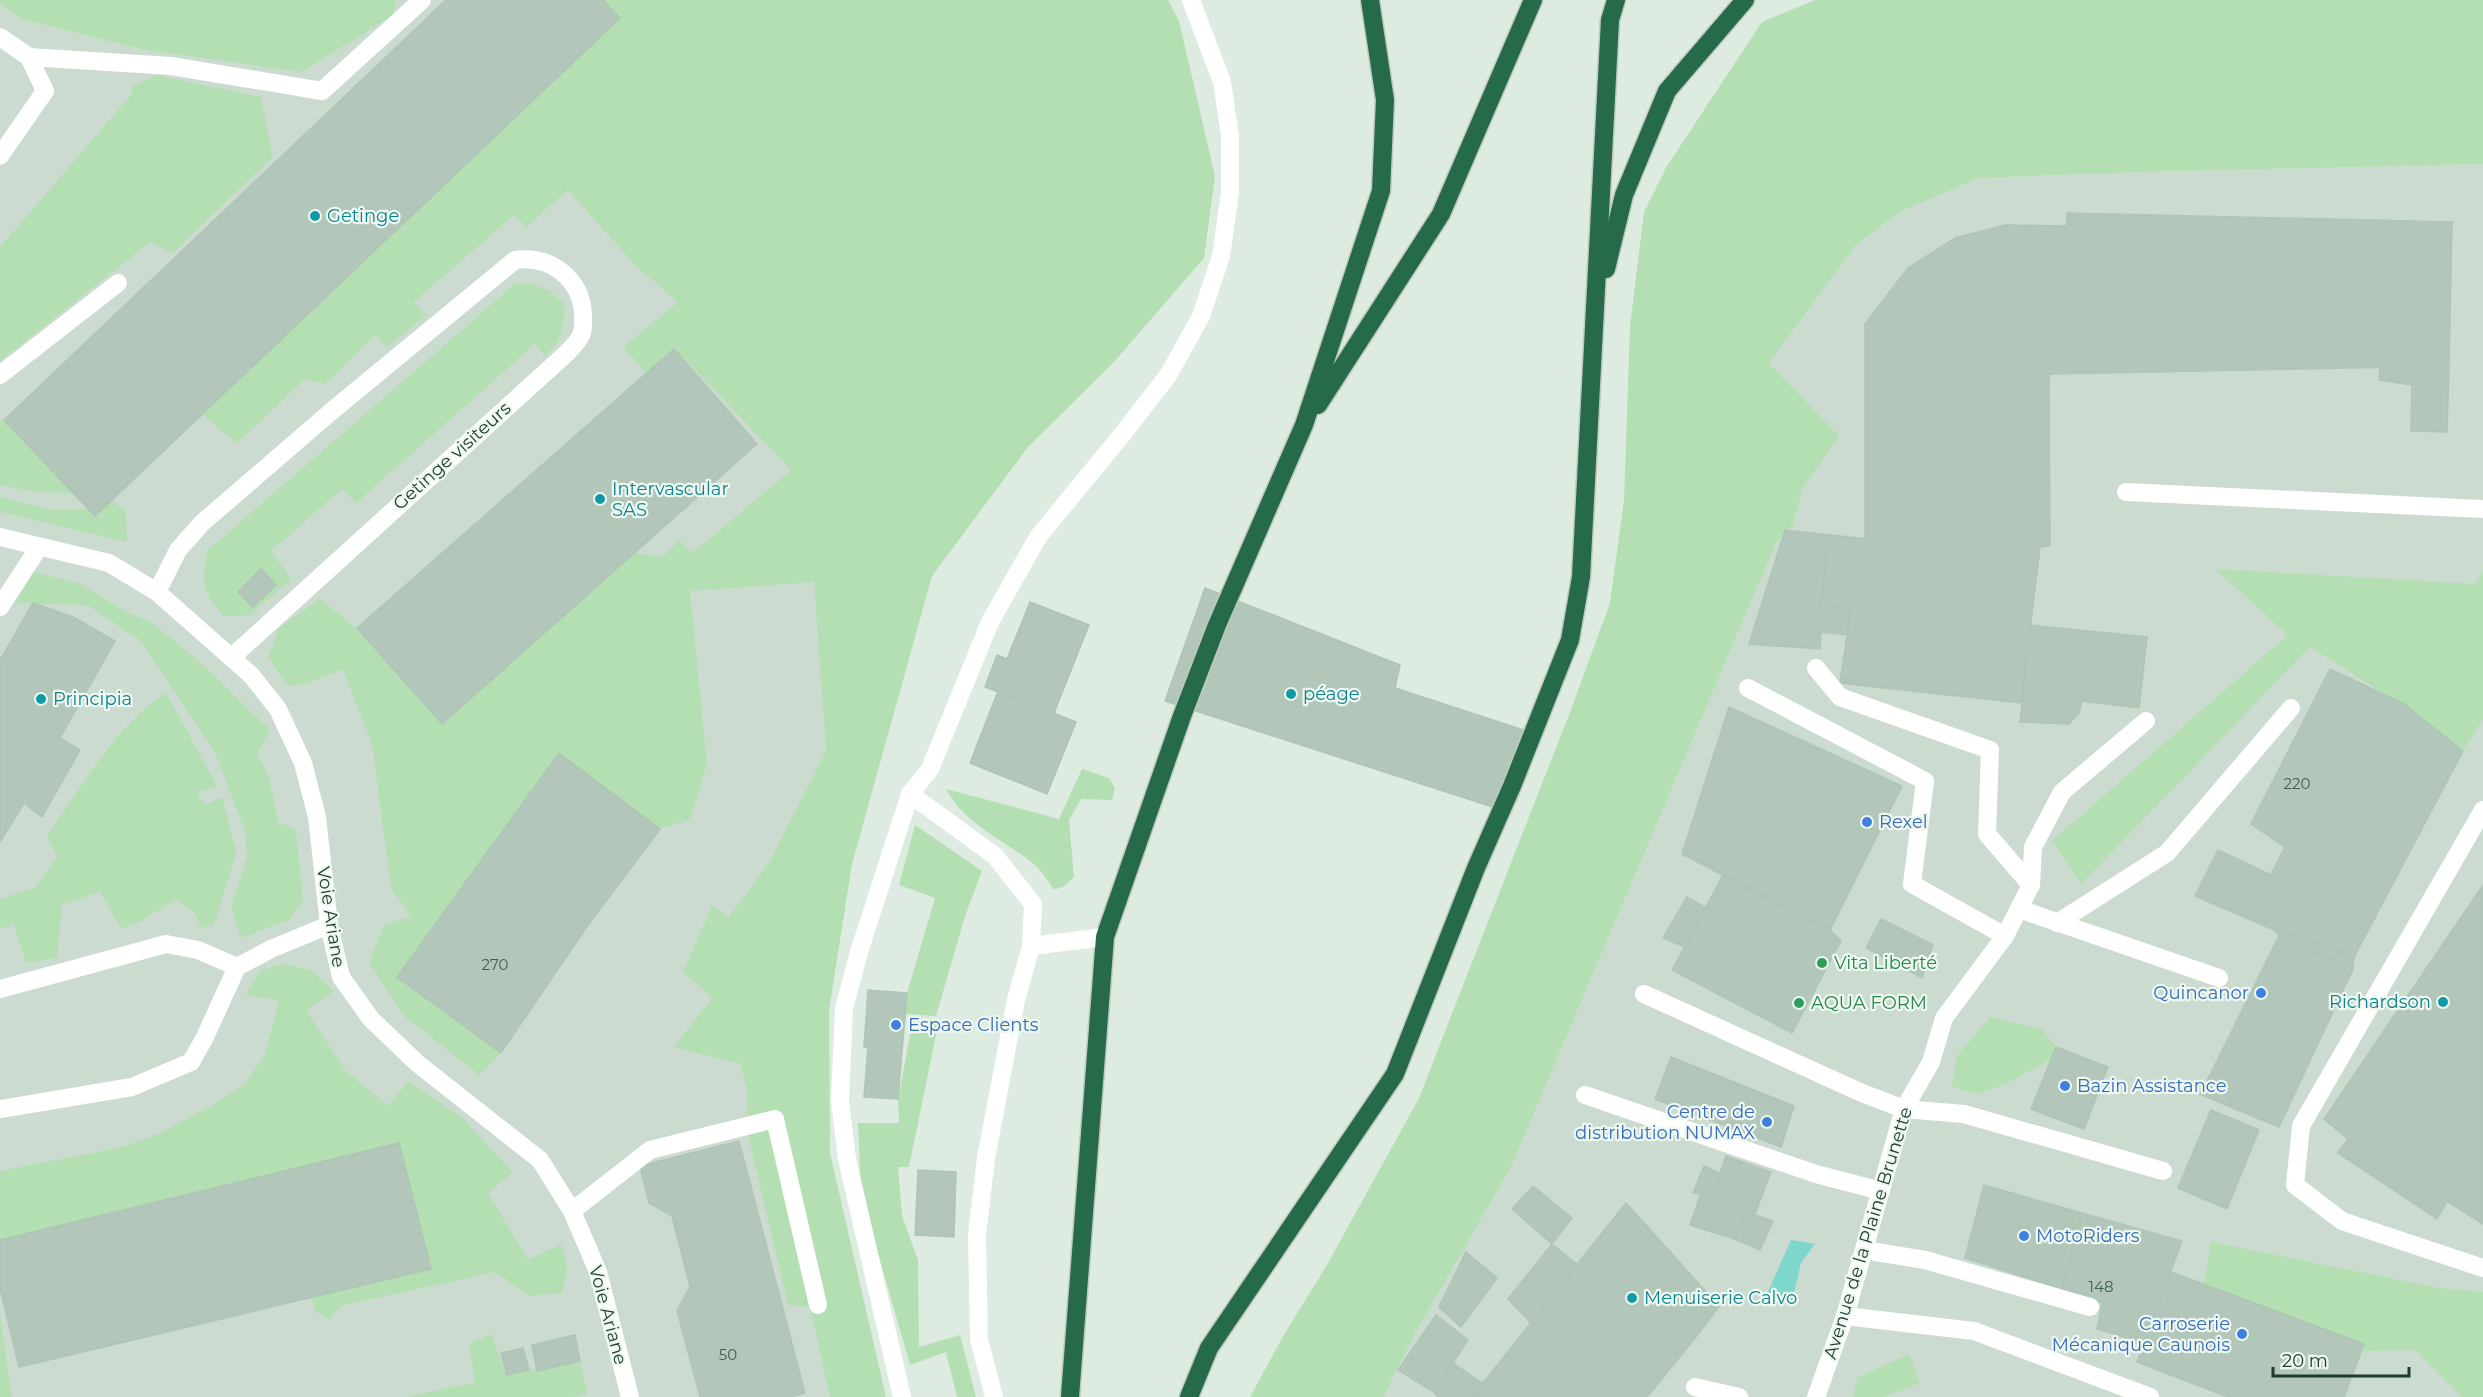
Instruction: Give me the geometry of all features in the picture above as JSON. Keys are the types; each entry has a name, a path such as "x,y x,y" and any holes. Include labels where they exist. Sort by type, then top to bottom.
{"highway":[{"path":"1070,1397 1105,937 1182,716 1217,625 1304,425 1381,191 1385,100 1370,0"},
{"path":"1304,425 1441,214 1533,0"},
{"path":"1189,1397 1209,1348 1395,1074 1476,868 1512,786 1570,640 1581,577 1610,20 1616,0"},
{"path":"1596,309 1624,195 1667,91 1745,0"}],"street":[{"path":"29,57 171,66 322,91 422,0"},
{"path":"902,1397 847,1159 840,1101 844,1009 859,952 910,794 930,769 990,622 1032,546 1169,374 1201,316 1221,256 1230,193 1230,135 1222,82 1191,0"},
{"path":"0,37 29,57 45,91 0,156"},
{"name":"Getinge visiteurs","path":"157,592 178,550 202,523 333,410 515,260 526,258 555,266 577,289 584,325 581,337 568,352 232,657"},
{"path":"0,375 118,283"},
{"path":"2126,492 2483,509"},
{"name":"Voie Ariane","path":"0,537 108,563 157,592 252,675 278,710 303,763 317,817 329,925 341,977 371,1018 417,1063 540,1160 572,1211 598,1272 630,1397"},
{"path":"0,607 39,547"},
{"path":"1816,668 1840,697 1990,750 1987,834 2031,885"},
{"path":"1748,688 1925,782 1912,885 2005,936"},
{"path":"2057,923 2167,853 2291,708"},
{"path":"2031,885 2033,847 2062,792 2146,721"},
{"path":"910,794 995,856 1033,904 1031,946 1016,1000 986,1158 977,1235 979,1339 994,1397"},
{"path":"2483,810 2301,1126 2295,1185 2342,1221 2483,1268"},
{"name":"Avenue de la Plaine Brunette","path":"1816,1397 1845,1316 1904,1109 1931,1062 1944,1018 2005,936 2031,885"},
{"path":"2019,909 2219,978"},
{"path":"0,1109 132,1088 190,1062 204,1039 237,967 272,949 329,925"},
{"path":"1031,946 1105,937"},
{"path":"0,989 166,944 198,950 237,967"},
{"path":"1644,994 1862,1093 1904,1109 1964,1114 2163,1171"},
{"path":"1585,1095 1816,1174 1881,1191"},
{"path":"572,1211 650,1150 775,1119 818,1305"},
{"path":"1864,1250 1925,1260 2090,1307"},
{"path":"1845,1316 1974,1331 2150,1397"},
{"path":"1695,1388 1739,1397"}],"shaded area":[{"path":"0,0 644,0 806,419 826,750 770,861 853,1397 0,1397"},
{"path":"2483,164 2483,1397 1380,1397 1389,1377 1511,1167 1776,543 1793,525 1803,488 1838,436 1769,363 1857,244 1900,212 1979,178"}],"green space":[{"path":"0,0 396,0 393,15 302,72 140,49 22,19 0,3"},
{"path":"603,0 1168,0 1179,21 1215,176 1204,258 1114,362 1028,447 932,576 852,864 829,1010 830,1153 886,1397 830,1397 810,1307 788,1305 747,1130 747,1089 740,1063 674,1047 712,998 683,972 712,906 729,917 770,861 826,750 814,582 690,591 707,764 690,819 660,829 558,754 398,977 501,1053 479,1075 404,1016 369,962 384,925 411,916 391,888 372,744 343,669 306,684 288,686 268,657 279,628 320,599 357,628 442,724 634,553 662,557 679,540 693,553 791,470 675,349 647,374 623,347 678,302 637,267 568,190 526,227 514,215 414,302 426,315 387,347 375,335 326,384 305,379 237,443 202,414 620,18"},
{"path":"1815,0 2483,0 2483,164 1979,178 1900,212 1857,244 1769,363 1839,436 1803,488 1793,525 1776,543 1511,1167 1415,1333 1383,1397 1250,1397 1282,1338 1327,1265 1419,1098 1572,707 1610,603 1624,500 1630,327 1644,212 1667,166 1762,22"},
{"path":"156,75 261,97 273,157 172,253 150,242 0,361 0,247 132,94 132,87"},
{"path":"530,283 550,291 565,304 561,333 551,350 545,356 535,344 356,503 342,489 271,551 291,579 250,615 224,616 211,600 205,587 207,551 515,284"},
{"path":"0,420 4,420 74,493 36,492 0,485"},
{"path":"0,497 48,509 89,510 111,500 126,511 127,542 0,512"},
{"path":"2215,569 2475,584 2483,572 2483,719 2463,751 2404,704 2310,647 2081,884 2052,841 2288,635"},
{"path":"33,572 80,584 125,611 154,624 204,666 270,730 257,754 269,777 278,822 296,830 303,901 290,919 241,938 231,906 247,858 245,831 215,752 141,641 87,605 15,603"},
{"path":"166,693 217,786 197,792 205,805 222,797 236,853 214,925 201,928 194,912 176,899 141,921 121,929 100,891 62,905 57,958 26,963 13,923 0,930 0,899 35,888 57,856 47,836 100,758 131,722"},
{"path":"1082,769 1109,778 1115,788 1112,800 1081,799 1069,820 1074,877 1064,886 1054,890 1034,864 974,822 954,802 946,789 1059,819"},
{"path":"915,825 982,871 965,916 936,1016 905,1014 907,993 935,898 899,885"},
{"path":"283,963 312,971 334,991 306,1010 345,1070 388,1106 408,1081 461,1117 513,1172 488,1193 528,1260 561,1244 567,1266 562,1293 530,1296 495,1272 340,1306 330,1320 316,1312 311,1298 431,1269 399,1143 0,1240 0,1171 123,1147 158,1134 211,1106 245,1084 265,1054 279,1001 245,994 261,971"},
{"path":"1990,1017 2042,1029 2056,1047 2050,1060 2005,1084 1977,1094 1952,1087 1957,1056"},
{"path":"913,1019 938,1025 909,1167 898,1167 902,1216 918,1260 919,1347 960,1335 976,1397 957,1397 946,1352 910,1365 861,1194 858,1123 899,1123 898,1099"},
{"path":"2211,1242 2439,1288 2483,1292 2483,1397 2462,1397 2415,1350 2362,1351 2364,1344 2204,1284"},
{"path":"0,1315 12,1397 0,1397"},
{"path":"491,1334 507,1375 580,1361 587,1394 573,1397 407,1397 475,1382 469,1344"},
{"path":"1909,1354 1920,1383 1884,1397 1853,1397 1857,1378"}],"water":[{"path":"1791,1240 1815,1244 1801,1263 1792,1301 1767,1294"}],"building":[{"name":"Getinge","path":"446,0 603,0 620,18 95,516 4,420"},
{"path":"2067,213 2452,222 2449,366 2049,374 2050,546 2040,547 2039,556 1865,540 1865,324 1908,268 1955,238 2005,225 2067,226"},
{"name":"Intervascular SAS","path":"674,349 757,444 442,724 357,628"},
{"path":"2449,366 2447,432 2411,431 2412,385 2379,380 2380,367"},
{"path":"1785,530 1829,535 1821,607 1851,609 1848,635 1821,632 1820,649 1749,644"},
{"path":"1829,535 2039,556 2021,703 1840,683 1851,609 1821,607"},
{"path":"261,569 276,585 253,607 238,592"},
{"name":"péage","path":"1205,588 1400,665 1395,688 1533,733 1502,810 1165,701"},
{"path":"1030,602 1089,625 1054,713 985,687 997,655 1007,659"},
{"name":"Principia","path":"33,603 73,617 115,641 60,738 80,750 42,817 24,803 0,842 0,660"},
{"path":"2030,625 2147,637 2139,708 2082,701 2079,713 2069,724 2020,722"},
{"path":"2330,669 2404,704 2463,751 2354,957 2274,930 2195,896 2218,850 2271,875 2285,847 2251,824"},
{"path":"998,691 1076,722 1047,794 970,763"},
{"path":"1729,707 1902,786 1830,930 1682,854"},
{"path":"559,753 660,829 588,925 501,1053 397,977"},
{"path":"1723,875 1830,930 1841,941 1792,1033 1672,970"},
{"name":"Richardson","path":"2483,885 2483,1224 2447,1201 2437,1219 2338,1153 2348,1139 2324,1119"},
{"path":"1687,897 1706,908 1685,947 1663,938"},
{"path":"1881,919 1933,945 1922,978 1866,948"},
{"path":"2274,930 2354,957 2353,969 2279,936"},
{"path":"2279,936 2353,969 2279,1127 2228,1106 2239,1085 2213,1069"},
{"path":"868,990 907,993 898,1099 864,1097 868,1047 864,1047"},
{"path":"2056,1047 2108,1067 2084,1129 2031,1109"},
{"path":"1671,1057 1794,1106 1781,1147 1655,1099"},
{"path":"2213,1069 2239,1085 2228,1106 2200,1094"},
{"path":"2211,1110 2259,1130 2227,1209 2178,1188"},
{"path":"739,1141 805,1393 790,1397 700,1397 677,1310 690,1287 672,1216 649,1203 640,1166"},
{"path":"399,1143 431,1269 19,1367 0,1288 0,1240"},
{"path":"1726,1156 1771,1172 1755,1214 1746,1212 1735,1239 1690,1225 1701,1193 1712,1196"},
{"path":"1704,1166 1721,1174 1712,1196 1693,1193"},
{"path":"918,1170 956,1172 954,1237 915,1235"},
{"name":"MotoRiders","path":"1984,1185 2082,1213 2062,1289 1965,1258"},
{"path":"1533,1186 1572,1218 1552,1244 1512,1209"},
{"name":"Menuiserie Calvo","path":"1626,1203 1719,1306 1700,1332 1647,1397 1472,1397"},
{"path":"1746,1212 1773,1221 1760,1250 1735,1239"},
{"path":"2082,1213 2182,1241 2144,1343 2097,1329 2102,1303 2062,1289"},
{"path":"1552,1244 1578,1265 1531,1323 1508,1299"},
{"path":"1466,1252 1497,1278 1461,1327 1439,1307"},
{"name":"Carroserie Mécanique Caunois","path":"2171,1272 2364,1344 2344,1397 2228,1397 2137,1362"},
{"path":"1436,1315 1468,1340 1434,1392 1398,1370"},
{"path":"575,1335 580,1361 537,1371 532,1345"},
{"path":"523,1348 529,1370 507,1375 501,1353"},
{"path":"1453,1363 1483,1384 1472,1397 1438,1397 1434,1392"}],"place":[{"name":"Getinge","path":"315,216"},
{"name":"Intervascular SAS","path":"600,499"},
{"name":"péage","path":"1291,694"},
{"name":"Principia","path":"41,699"},
{"name":"Rexel","path":"1867,822"},
{"name":"Vita Liberté","path":"1822,963"},
{"name":"Quincanor","path":"2261,993"},
{"name":"Richardson","path":"2443,1002"},
{"name":"AQUA FORM","path":"1799,1003"},
{"name":"Espace Clients","path":"896,1025"},
{"name":"Bazin Assistance","path":"2065,1086"},
{"name":"Centre de distribution NUMAX","path":"1767,1122"},
{"name":"MotoRiders","path":"2024,1236"},
{"name":"Menuiserie Calvo","path":"1632,1298"},
{"name":"Carroserie Mécanique Caunois","path":"2242,1334"}]}
